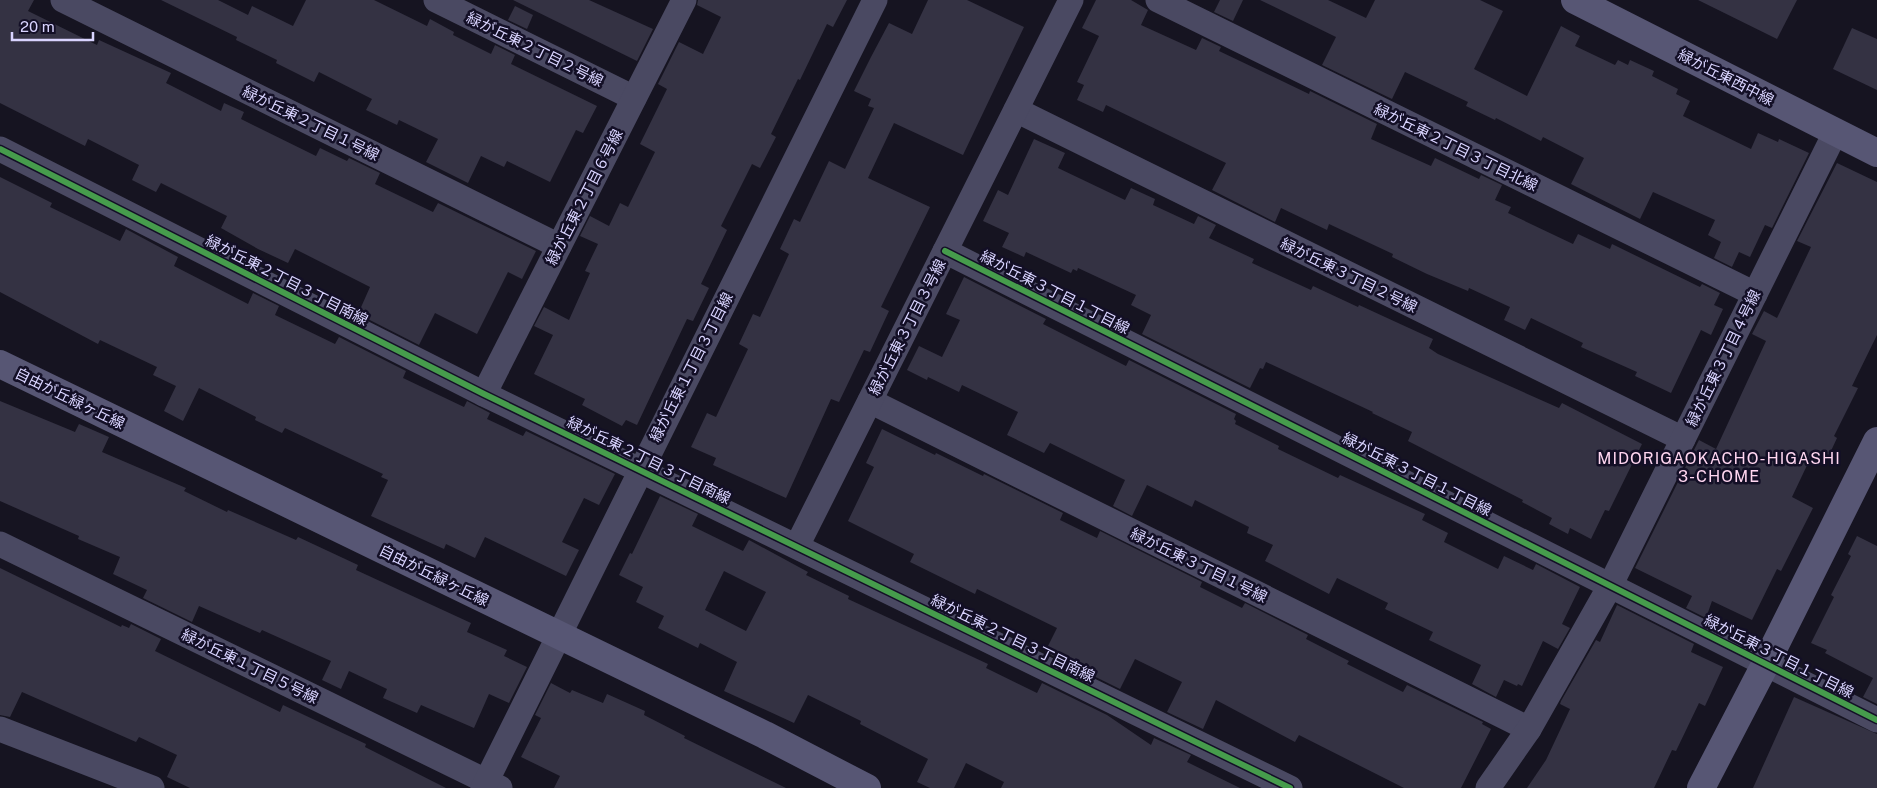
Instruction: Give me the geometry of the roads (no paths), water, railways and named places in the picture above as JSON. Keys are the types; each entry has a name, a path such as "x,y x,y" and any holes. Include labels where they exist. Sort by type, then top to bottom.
{"street":[{"name":"緑が丘東２丁目１号線","path":"62,0 559,246"},
{"name":"緑が丘東２丁目２号線","path":"436,0 634,98"},
{"name":"緑が丘東２丁目６号線","path":"484,394 684,0"},
{"name":"緑が丘東１丁目３丁目線","path":"489,786 640,469 874,0"},
{"name":"緑が丘東３丁目３号線","path":"797,546 1071,0"},
{"name":"緑が丘東２丁目３丁目北線","path":"1158,0 1755,294"},
{"name":"緑が丘東西中線","path":"1575,0 1877,154"},
{"name":"緑が丘東３丁目２号線","path":"1016,110 1683,439"},
{"name":"緑が丘東３丁目４号線","path":"1488,788 1529,729 1610,586 1835,132"},
{"name":"緑が丘東２丁目３丁目南線","path":"0,149 484,394 1290,788"},
{"name":"緑が丘東３丁目１丁目線","path":"945,251 1877,720"},
{"name":"自由が丘緑ヶ丘線","path":"0,364 764,735 867,788"},
{"name":"緑が丘東３丁目１号線","path":"870,401 1529,729"},
{"path":"1701,788 1766,664 1877,441"},
{"name":"緑が丘東１丁目５号線","path":"0,544 489,786"},
{"path":"0,729 152,788"}],"district":[{"name":"MIDORIGAOKACHO-HIGASHI 3-CHOME","path":"1719,467"}]}
